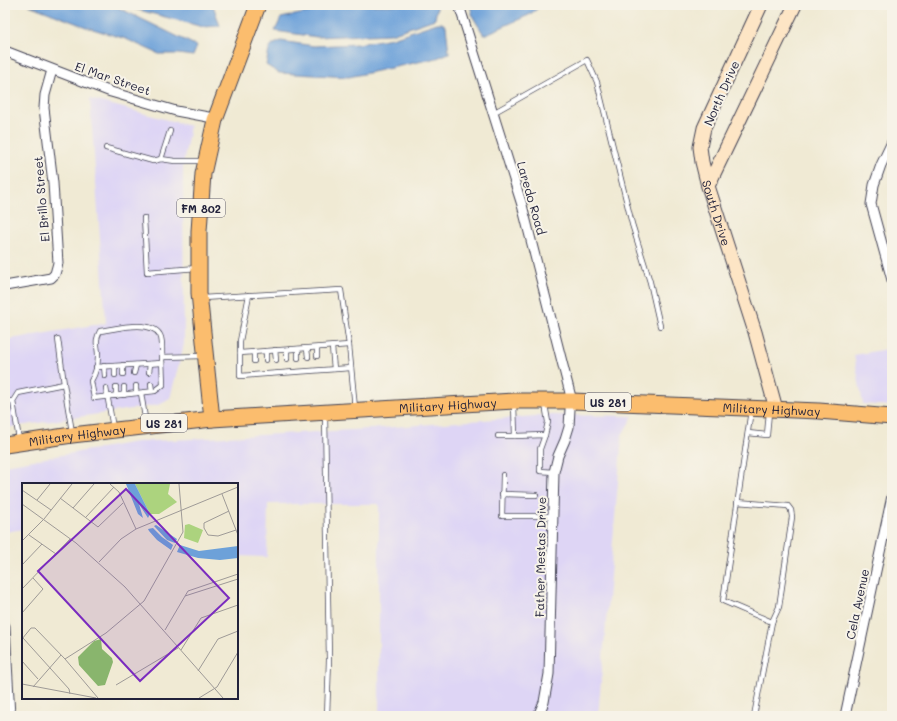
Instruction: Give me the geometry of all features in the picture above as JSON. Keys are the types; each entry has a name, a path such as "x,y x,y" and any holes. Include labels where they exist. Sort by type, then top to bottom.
{"main road":[{"name":"FM 802","path":"212,419 200,299 199,231 203,174 215,120 258,5"},
{"name":"Military Highway","path":"12,443 212,419 544,400 773,409 892,417"}],"street":[{"name":"Laredo Road","path":"459,5 522,205 572,401"},
{"name":"North Drive","path":"708,186 700,147 704,128 761,5"},
{"name":"South Drive","path":"773,409 755,332 708,186 795,5"},
{"name":"El Mar Street","path":"5,51 111,92 176,111 208,117 215,120"},
{"name":"El Brillo Street","path":"5,286 51,278 55,274 57,268 58,255 53,183 44,108 52,70"},
{"path":"892,142 881,165 874,186 871,204 892,280"},
{"name":"Father Mestas Drive","path":"538,716 544,702 549,674 554,472 558,456 569,427 572,401"},
{"name":"Cela Avenue","path":"845,716 892,496"},
{"path":"5,626 10,716"}],"lane":[{"path":"493,113 587,60 597,82 632,224 650,282 660,326"},
{"path":"161,159 170,131"},
{"path":"106,148 153,161 161,159 175,161 206,161"},
{"path":"144,218 147,272 199,268"},
{"path":"200,299 341,290 356,410"},
{"path":"249,295 240,341 240,376 255,372 308,368 351,368"},
{"path":"144,326 154,328 161,336 162,364 163,385 155,391 94,398 91,381 95,375 98,356 96,339 100,331 144,326"},
{"path":"58,339 72,435"},
{"path":"240,353 349,345"},
{"path":"332,346 334,369"},
{"path":"317,348 317,356"},
{"path":"298,349 298,358"},
{"path":"307,349 308,357"},
{"path":"275,350 276,360"},
{"path":"287,350 287,359"},
{"path":"266,351 266,360"},
{"path":"254,352 254,361"},
{"path":"162,357 205,356"},
{"path":"149,372 150,364"},
{"path":"96,367 162,364"},
{"path":"122,374 123,365"},
{"path":"134,373 136,365"},
{"path":"104,366 105,376"},
{"path":"115,366 115,375"},
{"path":"12,443 13,401 18,393 64,384"},
{"path":"151,384 152,391"},
{"path":"136,386 146,426"},
{"path":"124,387 124,395"},
{"path":"106,388 113,430"},
{"path":"116,388 116,396"},
{"path":"544,400 548,422 540,449 540,471 554,472"},
{"path":"5,402 13,401"},
{"path":"514,401 515,436"},
{"path":"751,408 723,602 772,622"},
{"path":"748,433 767,435 773,409"},
{"path":"325,412 329,660 327,716"},
{"path":"498,436 545,436"},
{"path":"503,475 502,516 553,516"},
{"path":"502,494 536,495"},
{"path":"738,502 788,506 791,510 792,517 780,607 772,622 754,716"}],"shaded area":[{"path":"90,99 190,126 183,165 184,344 170,398 158,405 5,428 5,340 106,323"},
{"path":"892,348 892,406 863,404 854,355"},
{"path":"547,415 633,416 622,435 598,716 379,716 379,504 268,504 267,557 238,556 238,483 22,483 22,529 5,532 5,465 136,442 369,429"}],"water":[{"path":"29,5 113,5 197,46 193,56 159,54 126,39 86,27"},
{"path":"120,5 213,5 220,26 203,27"},
{"path":"341,5 436,5 437,8 435,19 391,34 317,37 275,31 281,18"},
{"path":"470,5 542,5 529,15 484,35 473,17"},
{"path":"437,23 442,23 446,26 449,53 437,58 349,77 279,73 266,65 269,50 272,45 281,41 314,46 358,44 392,38"}]}
